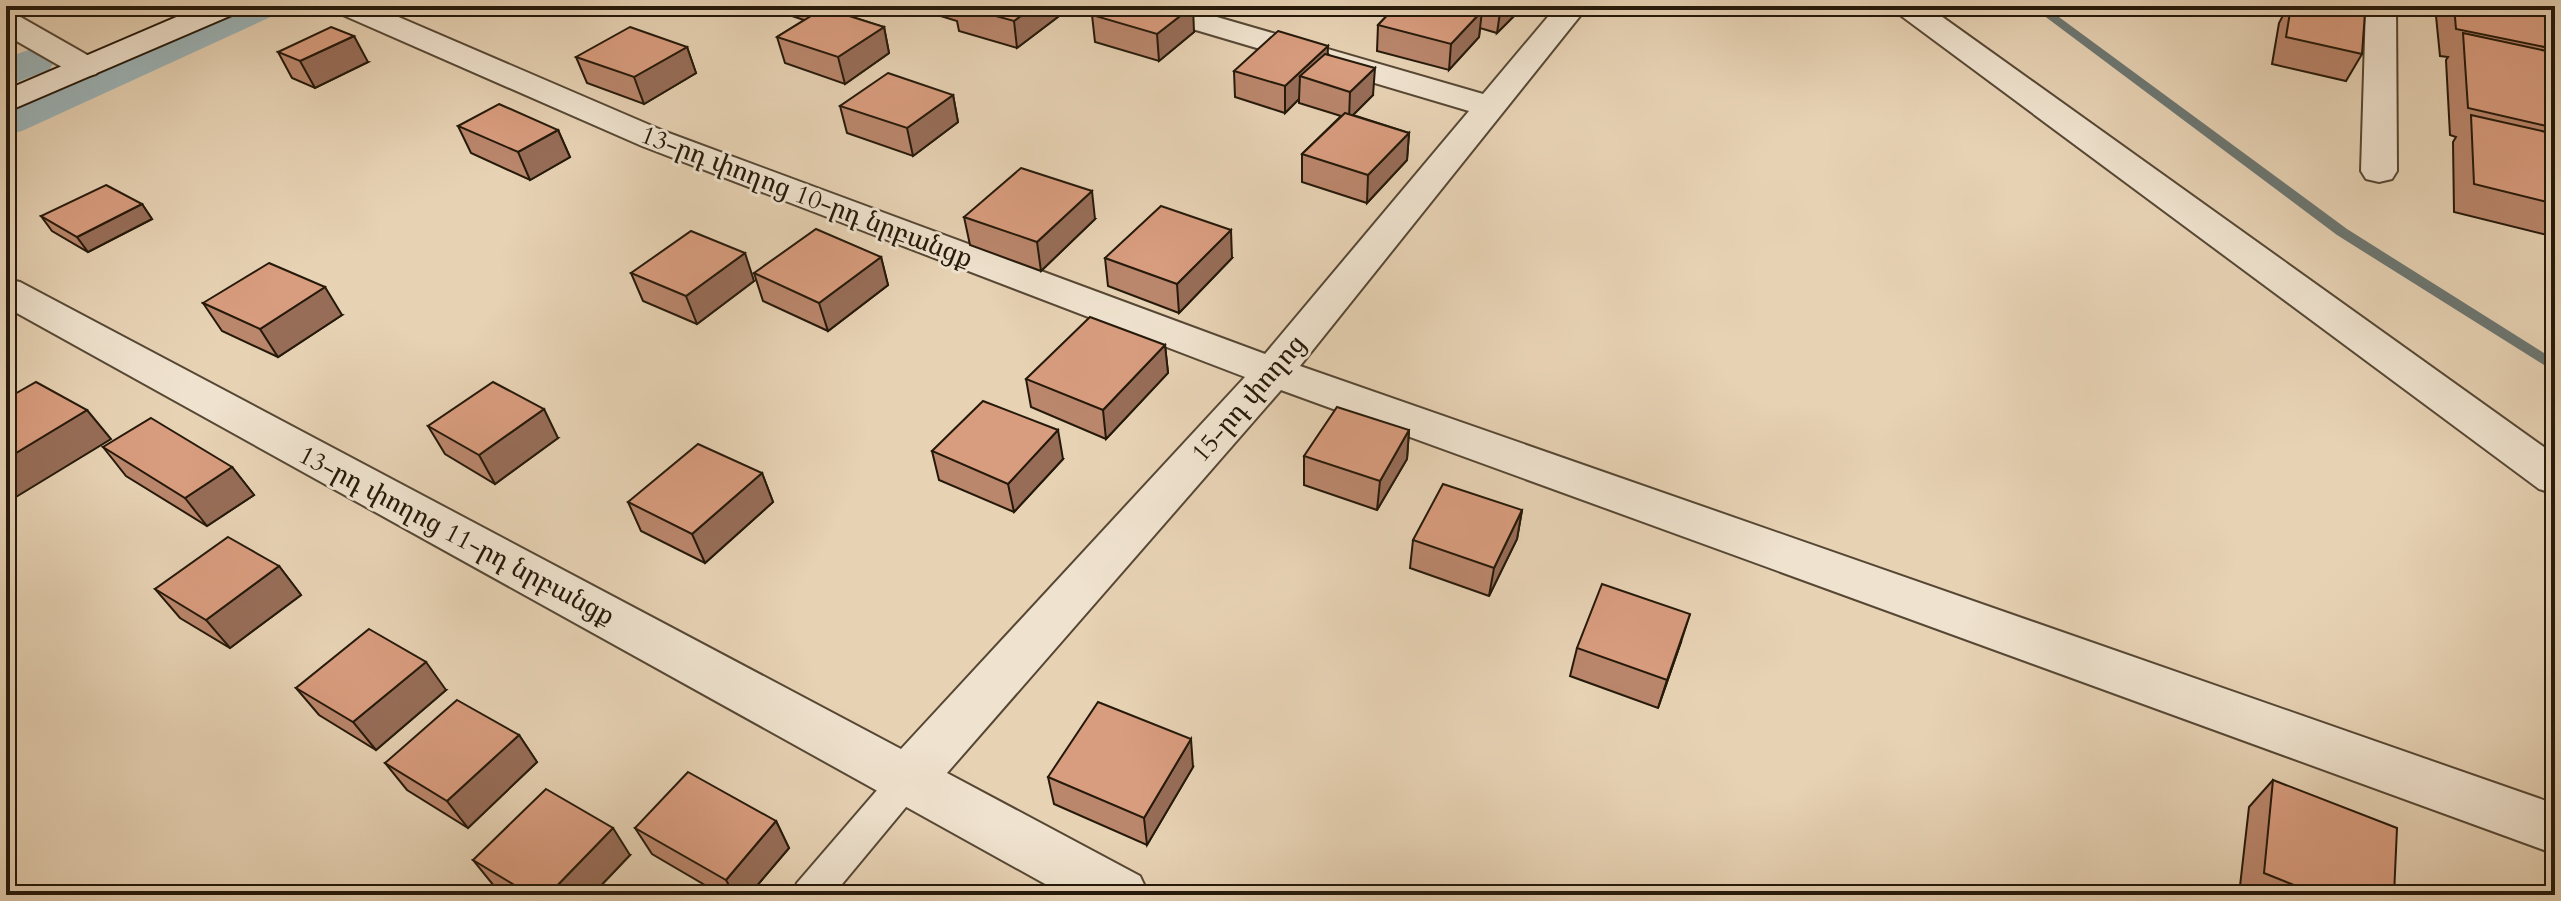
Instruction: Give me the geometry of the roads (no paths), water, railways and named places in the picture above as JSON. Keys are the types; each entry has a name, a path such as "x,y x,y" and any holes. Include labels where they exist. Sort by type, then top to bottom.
{"street":[{"path":"6,102 228,6"},
{"name":"13-րդ փողոց 10-րդ նրբանցք","path":"347,6 654,139 1273,372 2555,829"},
{"path":"1146,6 1492,107"},
{"name":"15-րդ փողոց","path":"909,778 1273,372 1573,6"},
{"path":"1907,6 2555,478"},
{"path":"2379,171 2381,6"},
{"path":"6,22 85,67"},
{"name":"13-րդ փողոց 11-րդ նրբանցք","path":"6,291 1120,895"}],"lane":[{"path":"810,895 909,778"}],"waterway":[{"path":"6,122 263,6"},
{"path":"2037,6 2342,232 2555,367"},
{"path":"6,73 34,61"}]}
